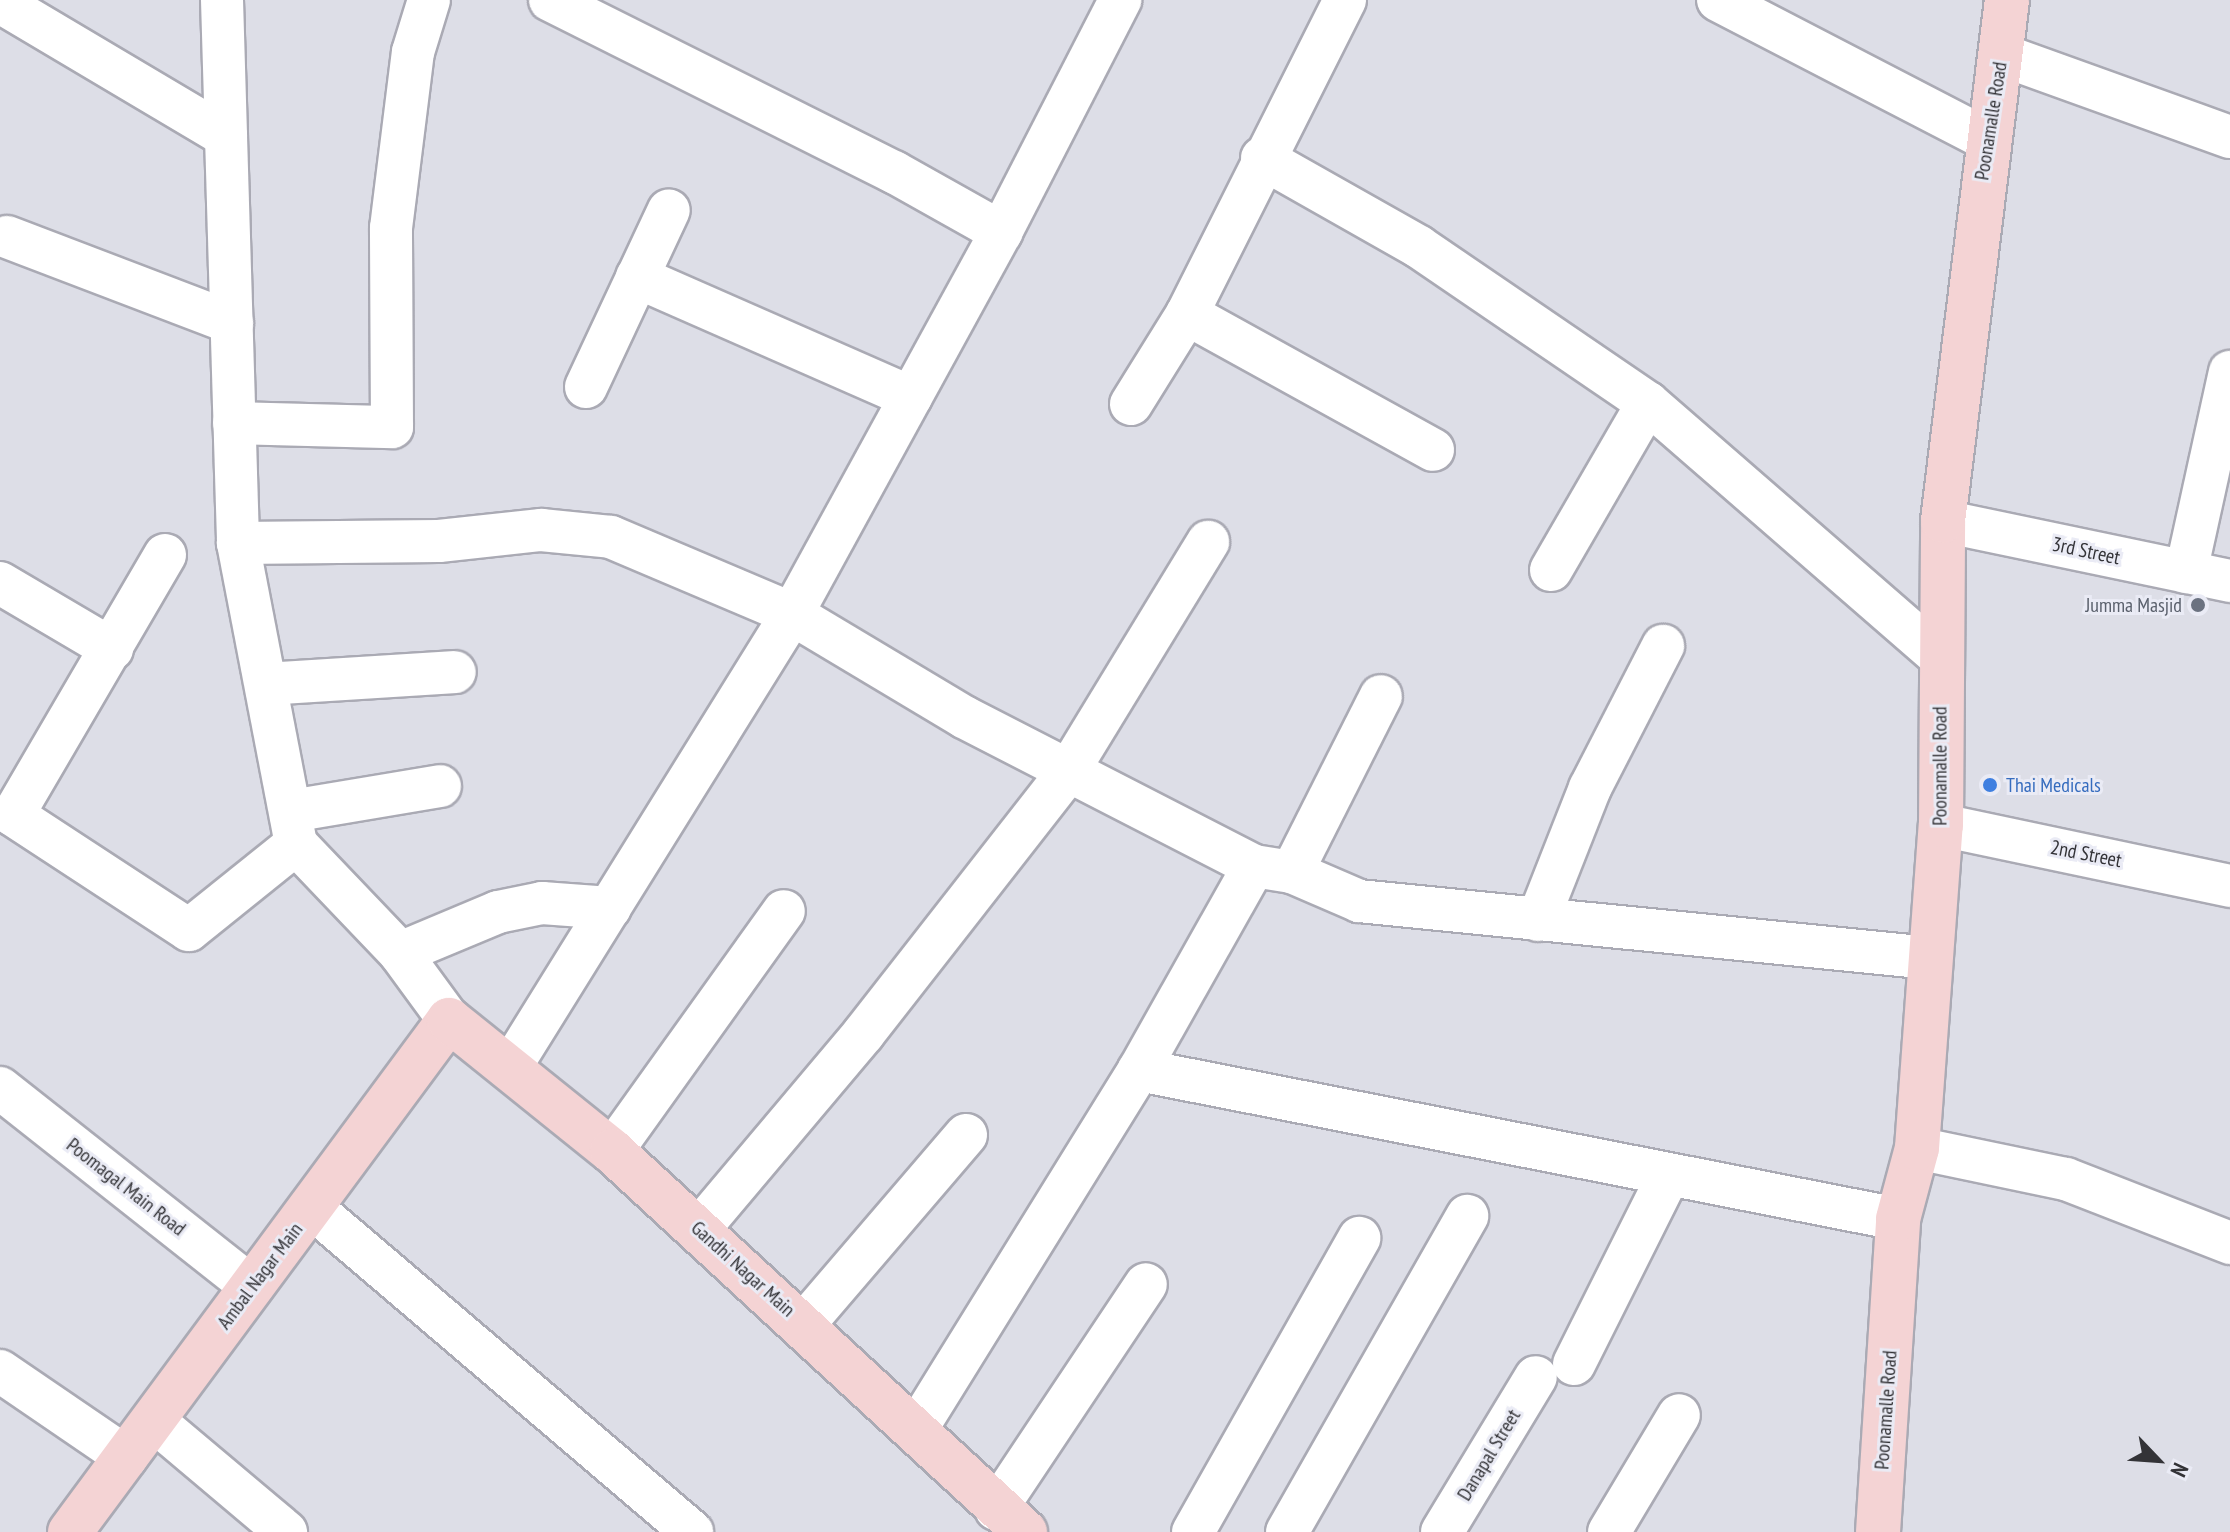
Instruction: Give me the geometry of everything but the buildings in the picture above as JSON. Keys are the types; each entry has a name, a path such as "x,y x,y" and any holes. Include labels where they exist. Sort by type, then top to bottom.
{"street":[{"path":"222,0 238,543 294,827 400,953 449,1020"},
{"path":"234,423 392,427 391,228 413,52 429,0"},
{"path":"550,0 894,172 1001,232"},
{"path":"511,1066 792,614 1001,232 1120,0"},
{"path":"1131,404 1187,314 1262,158 1345,0"},
{"path":"1718,0 1986,139"},
{"name":"Poonamalle Road","path":"1878,1532 1898,1219 1917,1148 1941,825 1939,656 1943,521 1986,139 2002,55 2007,0"},
{"path":"0,2 226,136"},
{"path":"2002,55 2230,137"},
{"path":"1262,158 1419,247 1648,403 1939,656"},
{"path":"586,387 669,210"},
{"path":"7,237 232,323"},
{"path":"637,277 911,397"},
{"path":"1187,314 1433,450"},
{"path":"2186,572 2230,372"},
{"path":"1551,570 1648,403"},
{"name":"3rd Street","path":"1943,521 2230,581"},
{"path":"238,543 439,541 541,530 611,537 792,614 1067,773 1273,869 1359,901 1930,958"},
{"path":"699,1229 864,1033 1067,773 1208,542"},
{"path":"165,555 13,815 189,930 294,827 440,786"},
{"path":"0,583 112,649"},
{"path":"1538,920 1590,788 1663,646"},
{"path":"266,684 455,672"},
{"path":"917,1428 1139,1070 1273,869 1381,696"},
{"name":"2nd Street","path":"1941,825 2230,886"},
{"path":"400,953 498,912 542,903 610,908"},
{"path":"612,1151 784,911"},
{"name":"Gandhi Nagar Main","path":"449,1020 511,1066 612,1151 917,1428 1010,1521"},
{"name":"Ambal Nagar Main","path":"70,1532 449,1020"},
{"path":"1139,1070 1898,1219"},
{"name":"Poomagal Main Road","path":"0,1088 252,1287"},
{"path":"804,1324 966,1135"},
{"path":"1917,1148 2066,1179 2230,1243"},
{"name":"Danapal Street","path":"1442,1532 1555,1370 1668,1176"},
{"path":"311,1207 692,1532"},
{"path":"1287,1532 1467,1216"},
{"path":"1193,1532 1359,1238"},
{"path":"1010,1521 1146,1284"},
{"path":"0,1371 126,1457"},
{"path":"1609,1532 1679,1415"},
{"path":"153,1420 286,1532"}],"place":[{"name":"Jumma Masjid","path":"2198,605"},
{"name":"Thai Medicals","path":"1990,785"}]}
